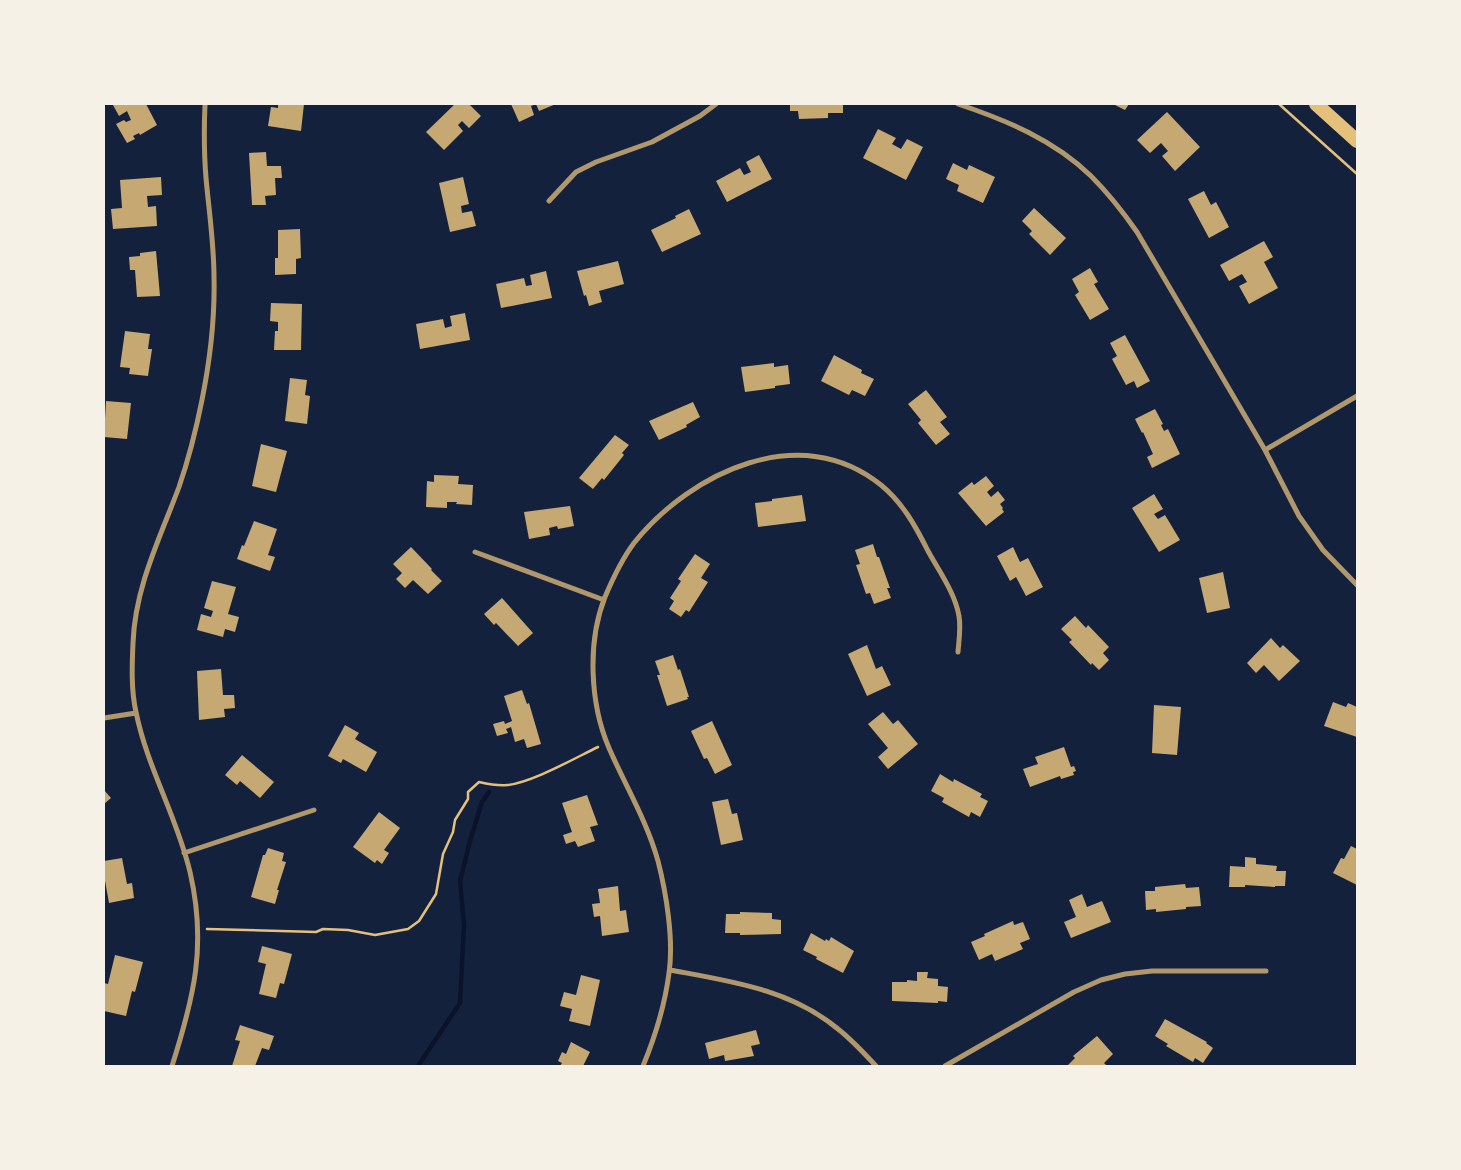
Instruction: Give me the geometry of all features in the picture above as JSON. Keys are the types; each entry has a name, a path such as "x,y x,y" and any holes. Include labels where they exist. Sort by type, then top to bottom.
{"highway":[{"path":"1316,104 1357,140"}],"street":[{"path":"172,1066 195,985 198,929 195,894 184,853 143,740 136,713 133,694 133,642 139,597 147,566 190,452 202,399 210,348 214,277 206,177 205,104"},
{"path":"549,201 576,172 596,162 660,138 700,116 716,104"},
{"path":"958,104 994,116 1031,133 1063,153 1090,175 1116,203 1137,232 1265,450 1299,516 1323,550 1357,585"},
{"path":"1265,450 1357,396"},
{"path":"643,1066 659,1018 670,970 666,900 657,859 644,824 607,742 597,707 594,680 594,654 604,600 634,543 656,519 680,498 714,477 745,464 770,457 799,454 816,455 844,463 881,485 902,506 913,521 954,600 960,625 958,652"},
{"path":"475,552 604,600"},
{"path":"104,718 136,713"},
{"path":"184,853 314,810"},
{"path":"670,970 737,982 775,993 795,1002 817,1014 836,1028 876,1066"},
{"path":"945,1066 1074,992 1101,980 1124,974 1152,971 1266,971"}],"path":[{"path":"1279,104 1357,174"},
{"path":"198,929 316,932 323,929 348,930 375,935 408,929 419,921 436,894 443,854 453,832 455,820 468,799 468,792 479,782 492,785 508,785 528,780 607,742"}],"building":[{"path":"146,104 157,125 140,135 139,133 133,136 135,139 127,143 116,124 124,120 126,122 131,120 127,111 119,116 113,105"},
{"path":"278,104 304,104 301,131 268,126 271,107 278,108"},
{"path":"455,104 469,104 481,116 469,128 462,121 458,125 463,131 444,150 426,132"},
{"path":"511,104 536,104 531,106 534,115 519,122"},
{"path":"536,104 556,104 539,111"},
{"path":"790,104 843,104 843,113 828,113 828,118 799,119 798,111 790,111"},
{"path":"1113,104 1129,104 1125,110"},
{"path":"1167,112 1200,147 1175,171 1162,156 1168,151 1161,143 1150,153 1137,140"},
{"path":"878,129 896,138 892,144 901,149 907,139 923,147 906,180 863,158"},
{"path":"266,152 267,166 281,166 282,178 275,178 276,195 265,196 266,205 252,205 249,153"},
{"path":"759,155 772,179 727,202 716,181 740,168 744,175 751,172 746,162"},
{"path":"953,163 967,170 969,165 995,177 983,203 957,191 959,185 946,179"},
{"path":"161,177 162,195 147,196 148,207 156,206 157,226 113,229 111,209 122,208 120,180"},
{"path":"463,177 469,204 461,206 462,213 472,211 476,226 450,232 439,183"},
{"path":"1204,191 1211,205 1216,202 1229,227 1209,238 1188,199"},
{"path":"1034,208 1066,238 1050,255 1029,234 1032,231 1022,221"},
{"path":"689,209 701,234 662,252 651,230 676,218 675,216"},
{"path":"300,229 301,258 296,259 296,274 275,275 275,258 278,258 278,230"},
{"path":"1264,241 1273,257 1264,262 1278,288 1249,304 1239,286 1247,282 1242,274 1229,281 1220,265"},
{"path":"156,251 160,296 137,297 135,270 130,270 129,257 140,256 140,253"},
{"path":"618,261 624,284 599,291 602,302 589,306 577,271"},
{"path":"1090,268 1098,282 1094,284 1109,309 1090,320 1075,295 1079,292 1072,279"},
{"path":"546,271 552,298 501,308 496,284 524,278 526,286 532,285 530,275"},
{"path":"271,303 302,304 301,350 274,350 275,331 278,331 278,322 270,321"},
{"path":"465,313 470,340 420,349 416,324 443,319 445,328 452,326 450,316"},
{"path":"125,331 150,334 148,349 152,349 148,376 129,374 130,368 120,367"},
{"path":"1125,335 1150,381 1137,388 1134,381 1126,385 1112,359 1117,356 1110,343"},
{"path":"834,355 862,370 861,373 874,379 865,396 852,390 849,395 821,381"},
{"path":"774,363 774,367 788,365 790,384 745,392 741,367"},
{"path":"290,378 307,380 305,395 310,396 307,424 285,421"},
{"path":"926,390 947,417 940,422 950,434 936,445 918,423 921,420 908,404"},
{"path":"106,401 131,403 127,439 104,437"},
{"path":"693,402 700,417 686,425 687,427 659,440 649,421"},
{"path":"1155,409 1163,424 1161,425 1164,431 1168,429 1180,454 1152,468 1147,457 1153,454 1135,419"},
{"path":"615,435 629,445 622,453 624,455 604,480 602,478 593,489 579,478"},
{"path":"261,444 287,451 276,492 252,486"},
{"path":"434,475 459,476 458,484 473,485 472,505 447,502 447,508 426,507 427,481 434,482"},
{"path":"986,476 994,486 987,492 991,497 998,491 1005,500 1000,504 1004,512 986,526 958,493 972,482 974,485"},
{"path":"1154,494 1163,509 1154,514 1158,519 1165,515 1180,540 1159,552 1132,508"},
{"path":"802,495 806,521 758,527 755,503"},
{"path":"570,506 574,526 558,529 557,526 549,528 550,535 529,539 524,512"},
{"path":"254,521 277,529 268,555 275,557 270,571 237,559"},
{"path":"873,544 890,588 887,588 891,598 874,604 870,593 866,594 856,565 860,564 855,550"},
{"path":"411,547 442,581 428,594 413,580 405,588 396,579 402,573 393,564"},
{"path":"1013,547 1020,562 1028,558 1043,587 1026,596 1016,577 1010,581 997,556"},
{"path":"695,554 710,564 701,578 708,582 689,612 686,610 681,617 669,609 674,601 670,598 681,581 678,579"},
{"path":"1223,572 1230,608 1207,613 1199,578"},
{"path":"212,581 236,587 228,614 239,617 235,632 225,629 223,637 197,630 201,614 211,617 213,611 204,608"},
{"path":"502,598 533,633 518,646 496,623 494,625 484,614"},
{"path":"1075,616 1086,628 1088,625 1109,647 1103,653 1109,660 1099,670 1092,663 1091,665 1069,642 1072,640 1061,629"},
{"path":"1271,638 1280,648 1283,645 1300,661 1279,681 1264,665 1256,673 1247,663"},
{"path":"867,645 876,669 882,666 891,685 867,696 848,654"},
{"path":"673,655 678,670 680,669 689,697 667,706 657,675 660,675 655,661"},
{"path":"221,669 223,695 234,695 235,708 224,709 225,717 199,720 197,671"},
{"path":"522,690 527,704 529,703 541,744 527,748 524,739 515,742 511,727 506,729 508,733 497,736 493,724 504,721 505,724 512,721 504,696"},
{"path":"1333,702 1346,707 1348,703 1357,707 1357,737 1324,726"},
{"path":"1154,705 1181,707 1177,755 1152,753"},
{"path":"883,712 893,724 898,720 918,744 888,769 878,757 888,748 868,724"},
{"path":"712,721 732,765 715,774 707,758 704,759 691,731"},
{"path":"345,725 359,733 355,739 377,752 366,772 343,759 341,763 328,756"},
{"path":"1064,747 1071,767 1074,766 1076,771 1073,772 1074,775 1061,779 1060,776 1030,787 1023,769 1038,764 1035,757"},
{"path":"242,755 274,782 260,798 240,781 237,785 225,775"},
{"path":"940,774 953,782 954,779 982,794 980,797 988,801 980,817 971,812 969,817 942,802 944,798 931,791"},
{"path":"104,790 111,798 104,804"},
{"path":"587,795 598,825 590,827 595,841 578,847 575,841 566,844 563,835 572,832 562,803"},
{"path":"728,799 732,814 737,813 743,840 721,845 712,802"},
{"path":"379,812 400,828 384,850 389,853 382,864 377,860 375,863 353,847"},
{"path":"1351,846 1357,849 1357,885 1333,873 1341,858 1344,859"},
{"path":"268,848 284,853 282,861 286,862 277,890 279,890 275,904 251,897 263,855 265,855"},
{"path":"1245,857 1256,858 1256,864 1277,866 1276,871 1286,871 1285,886 1245,885 1245,887 1229,887 1230,866 1245,867"},
{"path":"122,858 127,884 132,883 134,898 109,903 104,875 104,861"},
{"path":"1185,884 1186,888 1199,887 1201,906 1156,912 1156,909 1146,910 1145,891 1155,891 1155,887"},
{"path":"618,886 620,911 626,910 629,932 602,936 600,916 594,917 592,904 600,903 598,889"},
{"path":"1082,894 1087,907 1102,901 1111,922 1071,938 1064,922 1076,917 1069,900"},
{"path":"740,912 772,913 772,919 781,920 781,934 740,935 740,933 725,933 726,914 740,914"},
{"path":"1013,921 1014,925 1023,922 1030,939 1020,943 1023,949 995,961 992,954 979,960 971,942"},
{"path":"811,933 825,941 826,939 829,941 831,937 854,951 843,973 803,950"},
{"path":"262,946 292,954 284,984 280,983 276,998 259,994 266,964 258,962"},
{"path":"115,955 143,962 135,992 132,991 126,1016 104,1011 104,983 108,984"},
{"path":"917,972 928,972 927,978 938,979 938,986 948,987 947,1002 892,1001 892,982 917,981"},
{"path":"581,975 600,980 590,1026 569,1021 572,1009 560,1006 564,992 576,995"},
{"path":"1165,1019 1207,1042 1213,1048 1203,1063 1195,1058 1193,1062 1166,1046 1168,1044 1155,1036"},
{"path":"240,1025 274,1036 269,1050 262,1048 255,1066 232,1066 240,1041 235,1040"},
{"path":"756,1030 760,1044 751,1046 754,1056 725,1061 724,1055 709,1059 705,1043"},
{"path":"1097,1036 1113,1054 1104,1063 1107,1066 1067,1066 1075,1058 1073,1056"},
{"path":"571,1042 590,1052 583,1066 560,1066 562,1063 558,1061 562,1052 566,1054"}],"waterway":[{"path":"418,1066 460,1003 464,925 460,881 482,802 489,792"}]}
